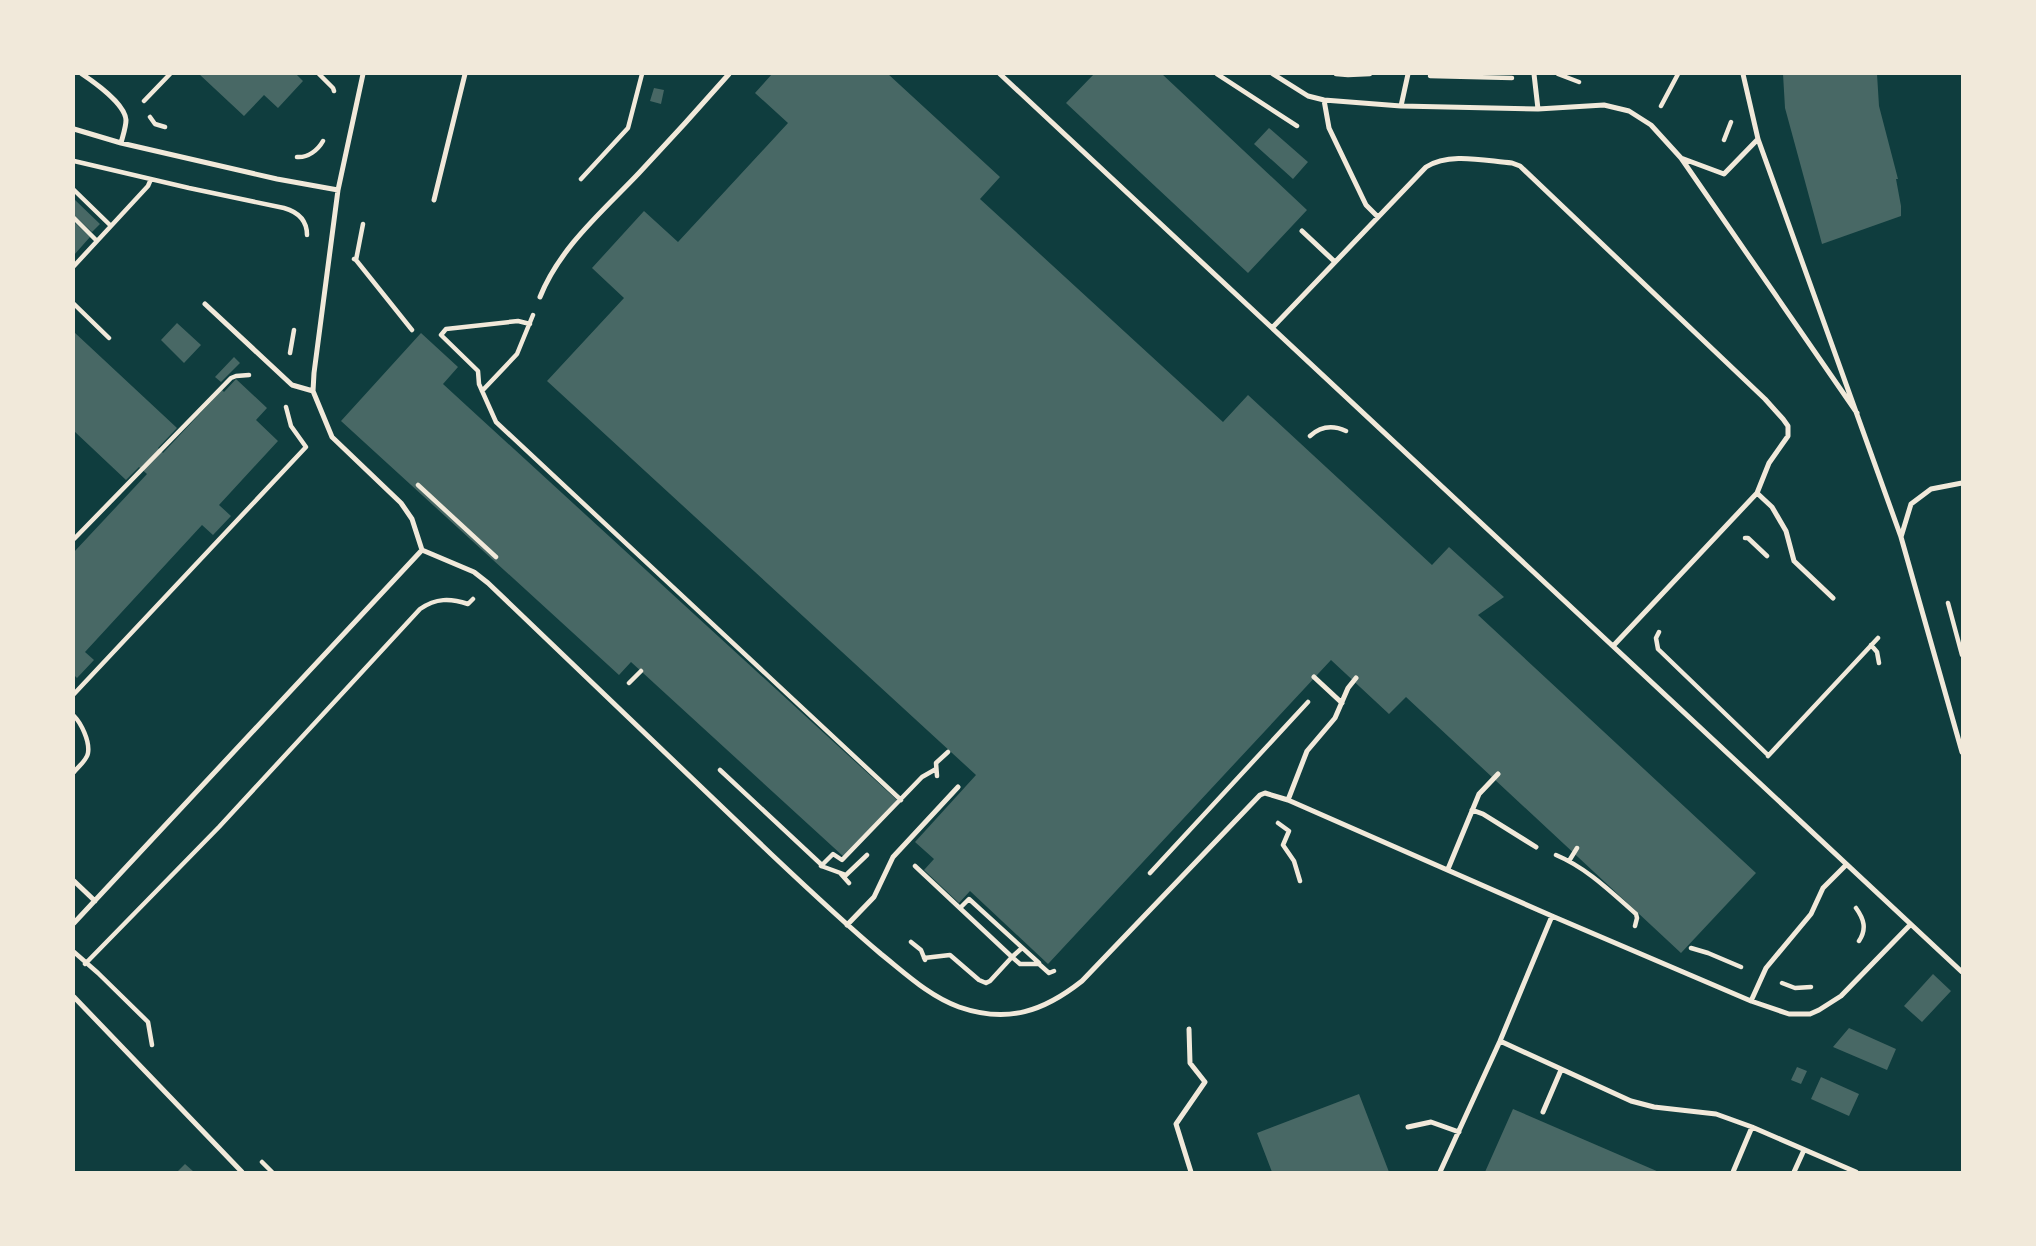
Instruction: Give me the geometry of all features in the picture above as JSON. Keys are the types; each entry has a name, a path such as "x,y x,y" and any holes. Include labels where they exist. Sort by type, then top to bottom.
{"lane":[{"path":"82,74 105,89 125,114 121,143"},
{"path":"363,74 338,190 314,373 313,391 332,438 401,503 412,519 422,550 474,572 488,583 848,925 919,985 944,1001 963,1009 993,1015 1032,1010 1060,998 1082,981 1260,795 1265,793 1789,1014 1810,1014 1841,996 1910,925"},
{"path":"434,200 466,74"},
{"path":"540,297 548,277 564,252 729,74"},
{"path":"1000,74 1962,972"},
{"path":"1273,74 1308,96 1324,100 1401,106 1538,109 1604,105 1629,111 1651,125 1681,158 1857,413"},
{"path":"1401,106 1408,74"},
{"path":"1743,74 1758,139 1901,537 1962,752"},
{"path":"1535,76 1538,109"},
{"path":"1324,100 1329,128 1366,205 1378,217"},
{"path":"74,129 121,143 277,180 338,190"},
{"path":"1681,158 1724,174 1758,139"},
{"path":"1273,327 1426,167 1453,159 1512,163 1520,166 1765,398 1788,426 1788,436 1769,463 1757,493 1614,645"},
{"path":"1302,231 1335,262"},
{"path":"205,304 292,386 313,391"},
{"path":"1901,537 1911,504 1931,489 1962,483"},
{"path":"1757,493 1772,507 1786,531 1794,561 1833,598"},
{"path":"74,923 422,550"},
{"path":"1314,677 1342,703"},
{"path":"1287,800 1307,751 1335,718 1348,688 1356,678"},
{"path":"1448,869 1479,794 1498,774"},
{"path":"848,925 874,897 898,851 958,787"},
{"path":"1472,810 1536,847"},
{"path":"1751,1000 1766,968 1811,914 1823,888 1846,865"},
{"path":"74,881 95,901"},
{"path":"1440,1172 1500,1041 1552,916"},
{"path":"74,997 242,1172"},
{"path":"1189,1029 1190,1063 1205,1082 1176,1124 1191,1172"},
{"path":"1500,1041 1631,1101 1654,1107 1716,1114 1856,1172"},
{"path":"1543,1112 1561,1070"},
{"path":"1408,1127 1431,1122 1459,1132"},
{"path":"1733,1172 1752,1127"},
{"path":"1794,1172 1804,1150"}],"path":[{"path":"150,93 168,74"},
{"path":"319,74 333,88 332,101"},
{"path":"581,179 628,128 642,74"},
{"path":"1217,74 1297,126"},
{"path":"1336,74 1370,74"},
{"path":"1408,74 1559,76"},
{"path":"1661,106 1678,74"},
{"path":"141,104 155,124 170,129"},
{"path":"1720,145 1730,123 1753,118"},
{"path":"293,157 302,157 315,151 325,134"},
{"path":"74,160 291,210 305,223 306,243"},
{"path":"74,266 148,186 151,179"},
{"path":"74,190 111,226"},
{"path":"74,218 97,241"},
{"path":"356,260 412,330"},
{"path":"482,391 517,354 540,297"},
{"path":"74,304 108,338"},
{"path":"530,324 523,321 506,322 446,329 441,335 478,371 478,384 496,422 901,800"},
{"path":"288,363 294,326"},
{"path":"74,539 231,378 255,374"},
{"path":"74,694 306,447"},
{"path":"415,481 505,565"},
{"path":"1737,547 1748,538 1768,557"},
{"path":"85,964 228,817 420,609 430,602 452,599 468,604 474,598"},
{"path":"1948,604 1962,655"},
{"path":"1660,632 1656,638 1658,649 1768,755"},
{"path":"1751,774 1878,638"},
{"path":"1871,645 1877,652 1879,663"},
{"path":"629,683 641,671"},
{"path":"1145,878 1323,686"},
{"path":"74,716 83,726 88,752 74,772"},
{"path":"936,781 936,763 948,752"},
{"path":"714,764 821,866 846,875 883,837 1020,964 1039,964"},
{"path":"821,866 833,854 842,860 922,777 936,769"},
{"path":"1156,876 1238,788"},
{"path":"1277,822 1288,831 1283,845 1294,861 1300,881"},
{"path":"1536,847 1569,861 1592,875 1636,915 1635,926"},
{"path":"1569,861 1577,848"},
{"path":"841,873 849,883"},
{"path":"960,908 969,899 1049,973 1060,969"},
{"path":"1625,923 1647,932"},
{"path":"911,942 921,950 927,964"},
{"path":"1682,945 1708,953"},
{"path":"924,958 950,956 986,983 1022,948"},
{"path":"74,952 148,1022"}],"building":[{"path":"199,74 296,74 303,81 278,108 264,95 244,116"},
{"path":"772,74 888,74 1000,177 980,199 1223,422 1248,395 1432,565 1449,547 1504,597 1478,615 1756,873 1681,953 1406,697 1389,714 1331,660 1048,964 970,891 959,903 924,870 934,859 915,842 976,775 547,381 624,298 592,268 644,211 678,242 788,123 755,93"},
{"path":"1094,74 1162,74 1307,210 1248,273 1066,103"},
{"path":"1783,74 1877,74 1879,106 1898,179 1901,216 1822,244 1785,108"},
{"path":"654,88 664,90 661,104 650,101"},
{"path":"1269,128 1308,162 1293,179 1254,144"},
{"path":"74,199 100,224 92,232 74,215"},
{"path":"74,222 90,237 74,255"},
{"path":"177,323 201,345 184,363 161,340"},
{"path":"74,332 177,428 158,448 163,453 222,390 224,392 236,379 267,408 256,420 278,441 219,505 231,516 213,535 202,525 85,652 94,660 77,678 74,675 74,552 147,474 139,467 126,480 74,431"},
{"path":"421,333 458,367 443,384 897,800 844,857 631,662 619,675 341,421"},
{"path":"234,357 240,363 221,382 215,377"},
{"path":"1933,974 1951,991 1922,1022 1904,1006"},
{"path":"1849,1028 1896,1049 1887,1070 1833,1047"},
{"path":"1797,1067 1807,1071 1801,1084 1791,1080"},
{"path":"1821,1077 1859,1094 1849,1116 1811,1099"},
{"path":"1359,1094 1389,1172 1272,1172 1257,1133"},
{"path":"1513,1109 1659,1172 1485,1172"},
{"path":"185,1164 194,1172 177,1172"}]}
